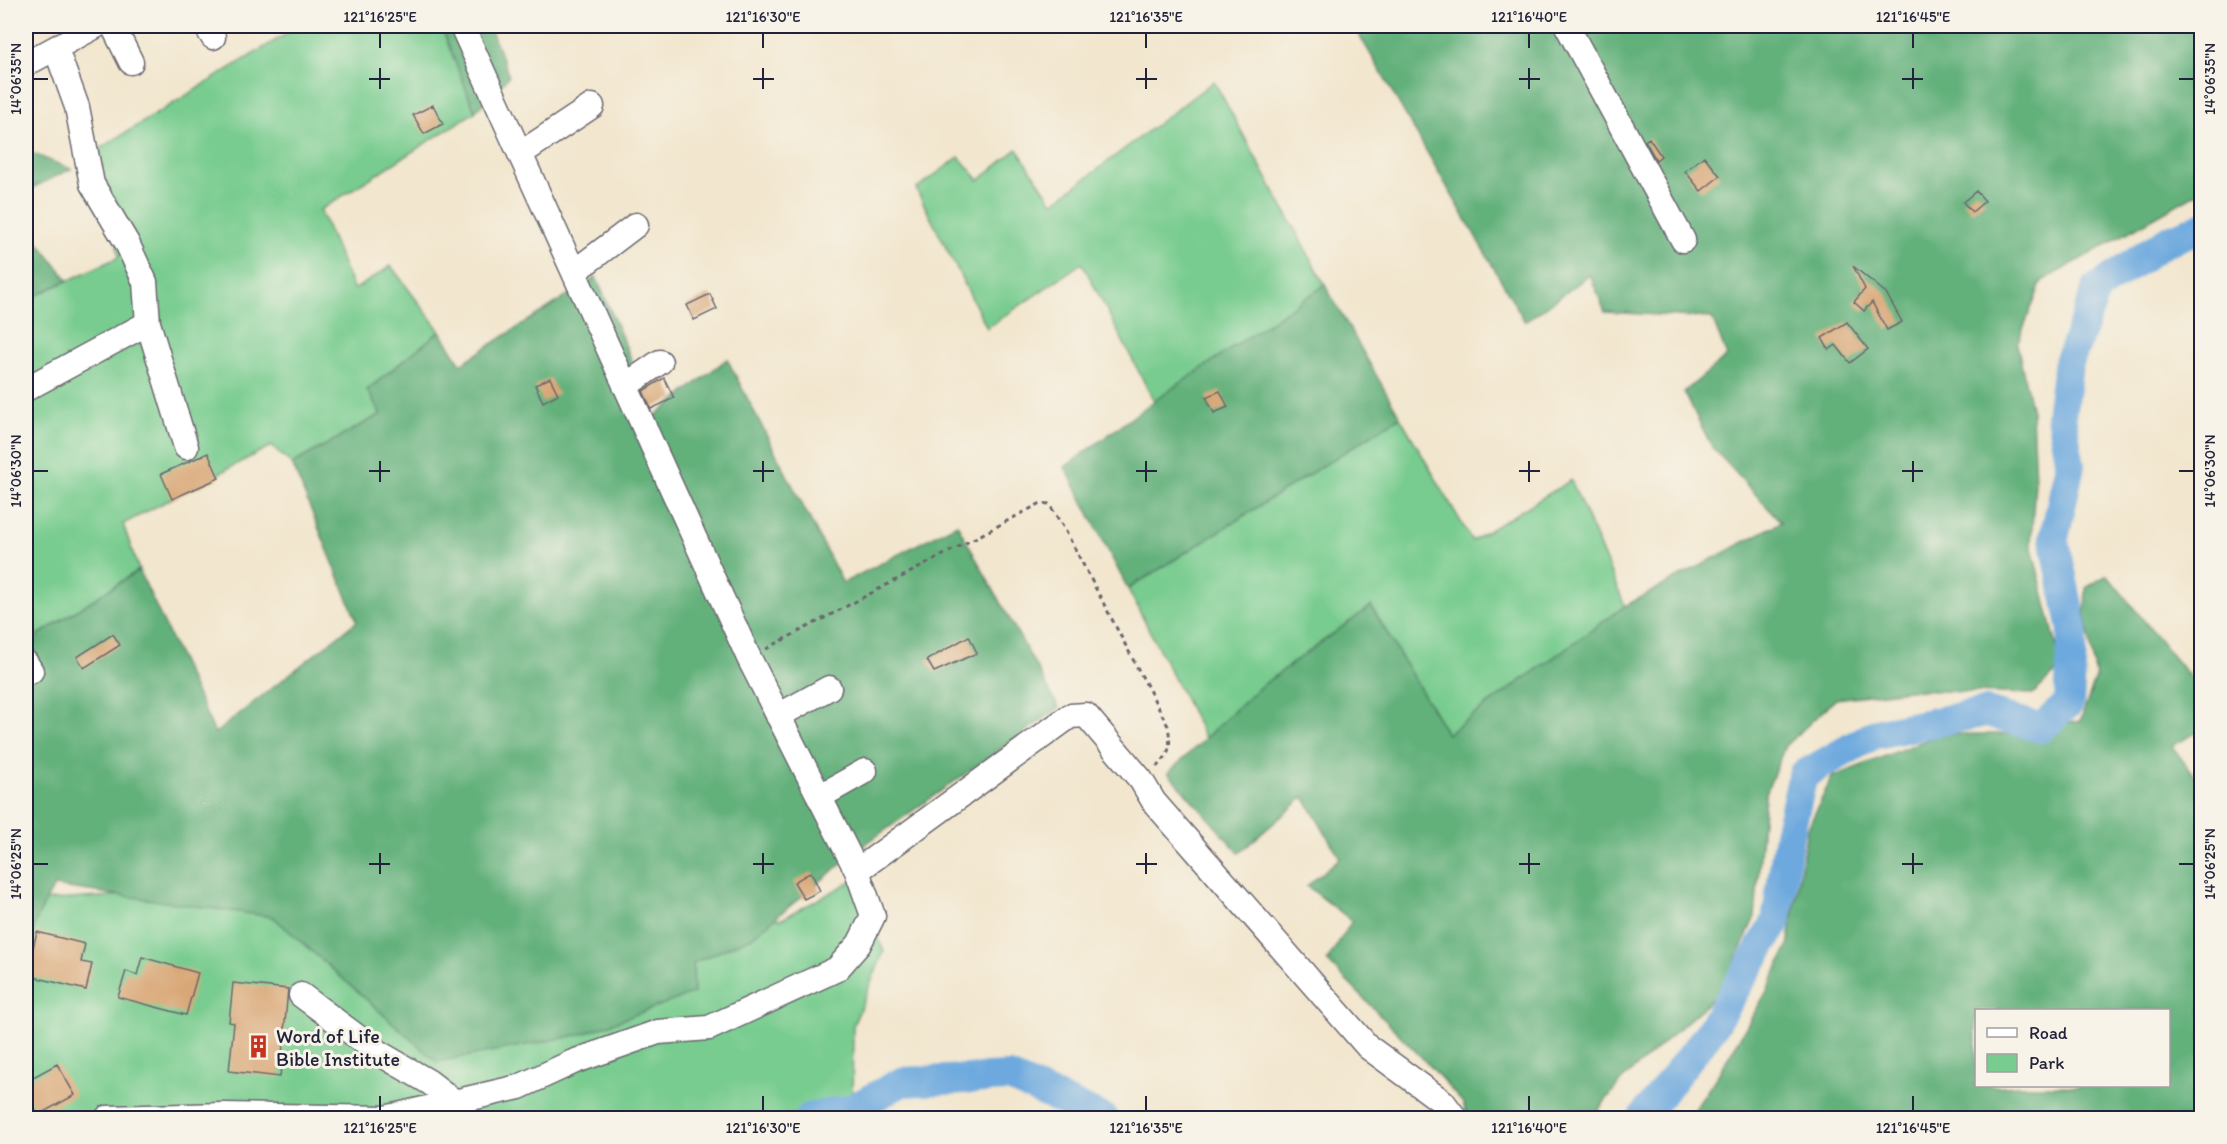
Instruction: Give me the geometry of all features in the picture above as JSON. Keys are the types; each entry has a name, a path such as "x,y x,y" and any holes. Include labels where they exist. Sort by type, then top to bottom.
{"street":[{"path":"26,64 96,26"},
{"path":"113,26 131,62"},
{"path":"107,1119 224,1115 385,1118 519,1087 573,1062 658,1032 709,1028 837,969 859,944 873,916 857,871 749,658 462,26"},
{"path":"1567,26 1683,240"},
{"path":"56,49 77,107 93,184 127,243 145,282 148,323 186,447"},
{"path":"520,154 592,106"},
{"path":"574,272 636,225"},
{"path":"26,389 148,323"},
{"path":"626,386 660,362"},
{"path":"778,716 828,688"},
{"path":"857,871 1070,716 1086,715 1141,780 1169,819 1368,1047 1443,1102 1455,1119"},
{"path":"819,797 866,771"},
{"path":"301,995 379,1053 429,1082 455,1102"}],"path":[{"path":"749,658 1041,503 1049,504 1064,528 1168,726 1171,746 1163,761 1141,780"}],"green space":[{"path":"299,26 441,26 475,112 320,210 354,290 391,266 440,331 367,390 381,414 292,464 271,446 123,524 139,570 37,636 26,612 26,300 119,257 99,149"},
{"path":"441,26 491,26 509,76 475,112"},
{"path":"1361,26 2201,26 2201,191 2042,281 2017,344 2032,412 2035,482 2031,544 2062,667 2033,694 1908,690 1836,699 1785,746 1765,796 1755,917 1722,990 1621,1081 1592,1118 1468,1118 1463,1103 1431,1067 1327,961 1352,921 1307,886 1340,858 1304,797 1239,853 1168,773 1260,687 1371,606 1447,734 1625,606 1781,522 1712,447 1684,392 1727,356 1712,318 1605,312 1590,275 1525,322 1356,29"},
{"path":"1214,81 1325,285 1154,401 1082,263 987,328 916,189 959,157 979,180 1017,149 1053,203"},
{"path":"26,139 31,153 71,169 26,191"},
{"path":"26,227 68,280 26,300"},
{"path":"596,277 641,382 651,419 727,359 843,583 957,524 1059,708 867,843 752,937 693,963 694,993 583,1034 437,1062 273,917 54,886 37,918 26,952 26,661 37,636 139,570 215,733 357,621 292,464 381,414 367,390 440,331 461,364"},
{"path":"1325,285 1400,417 1128,589 1065,467 1154,401"},
{"path":"1400,417 1472,541 1571,480 1625,606 1447,734 1371,606 1260,687 1205,738 1128,589"},
{"path":"2107,575 2201,691 2201,730 2172,746 2201,785 2201,1118 1689,1118 1719,1073 1766,993 1788,946 1807,830 1832,777 1941,734 2013,734 2080,721 2096,678 2085,612 2086,588"},
{"path":"852,881 884,951 853,1026 852,1109 809,1118 26,1118 26,902 317,882 748,906 780,920"}],"building":[{"path":"433,105 443,124 424,134 413,115"},
{"path":"1649,138 1661,156 1656,160 1645,141"},
{"path":"1704,156 1720,176 1701,191 1685,171"},
{"path":"1976,191 1985,201 1972,212 1963,202"},
{"path":"1853,266 1886,293 1902,322 1887,330 1872,302 1864,311 1854,302 1865,289"},
{"path":"710,294 717,309 694,320 687,305"},
{"path":"1847,322 1868,349 1850,363 1836,345 1829,350 1822,338"},
{"path":"550,378 558,394 543,402 535,385"},
{"path":"664,378 674,398 651,409 643,391"},
{"path":"1220,391 1228,407 1214,413 1206,397"},
{"path":"208,453 219,478 172,499 161,474"},
{"path":"113,634 120,645 84,668 77,657"},
{"path":"969,636 977,653 934,672 927,660"},
{"path":"811,872 820,891 804,899 794,882"},
{"path":"37,932 85,944 81,962 92,964 86,990 26,975"},
{"path":"142,957 198,973 186,1015 118,997 126,971 137,975"},
{"name":"Word of Life Bible Institute","path":"233,983 288,989 280,1077 229,1071 234,1023 229,1022"},
{"path":"57,1064 75,1095 38,1115 26,1092 26,1081"}],"waterway":[{"path":"1642,1118 1708,1034 1776,922 1789,835 1803,775 1875,734 1986,712 2041,728 2069,703 2073,630 2054,538 2070,465 2061,416 2068,365 2097,288 2165,242 2202,227"},
{"path":"809,1118 852,1109 902,1082 1009,1077 1103,1118"}],"place":[{"name":"Word of Life Bible Institute","path":"258,1047"}]}
